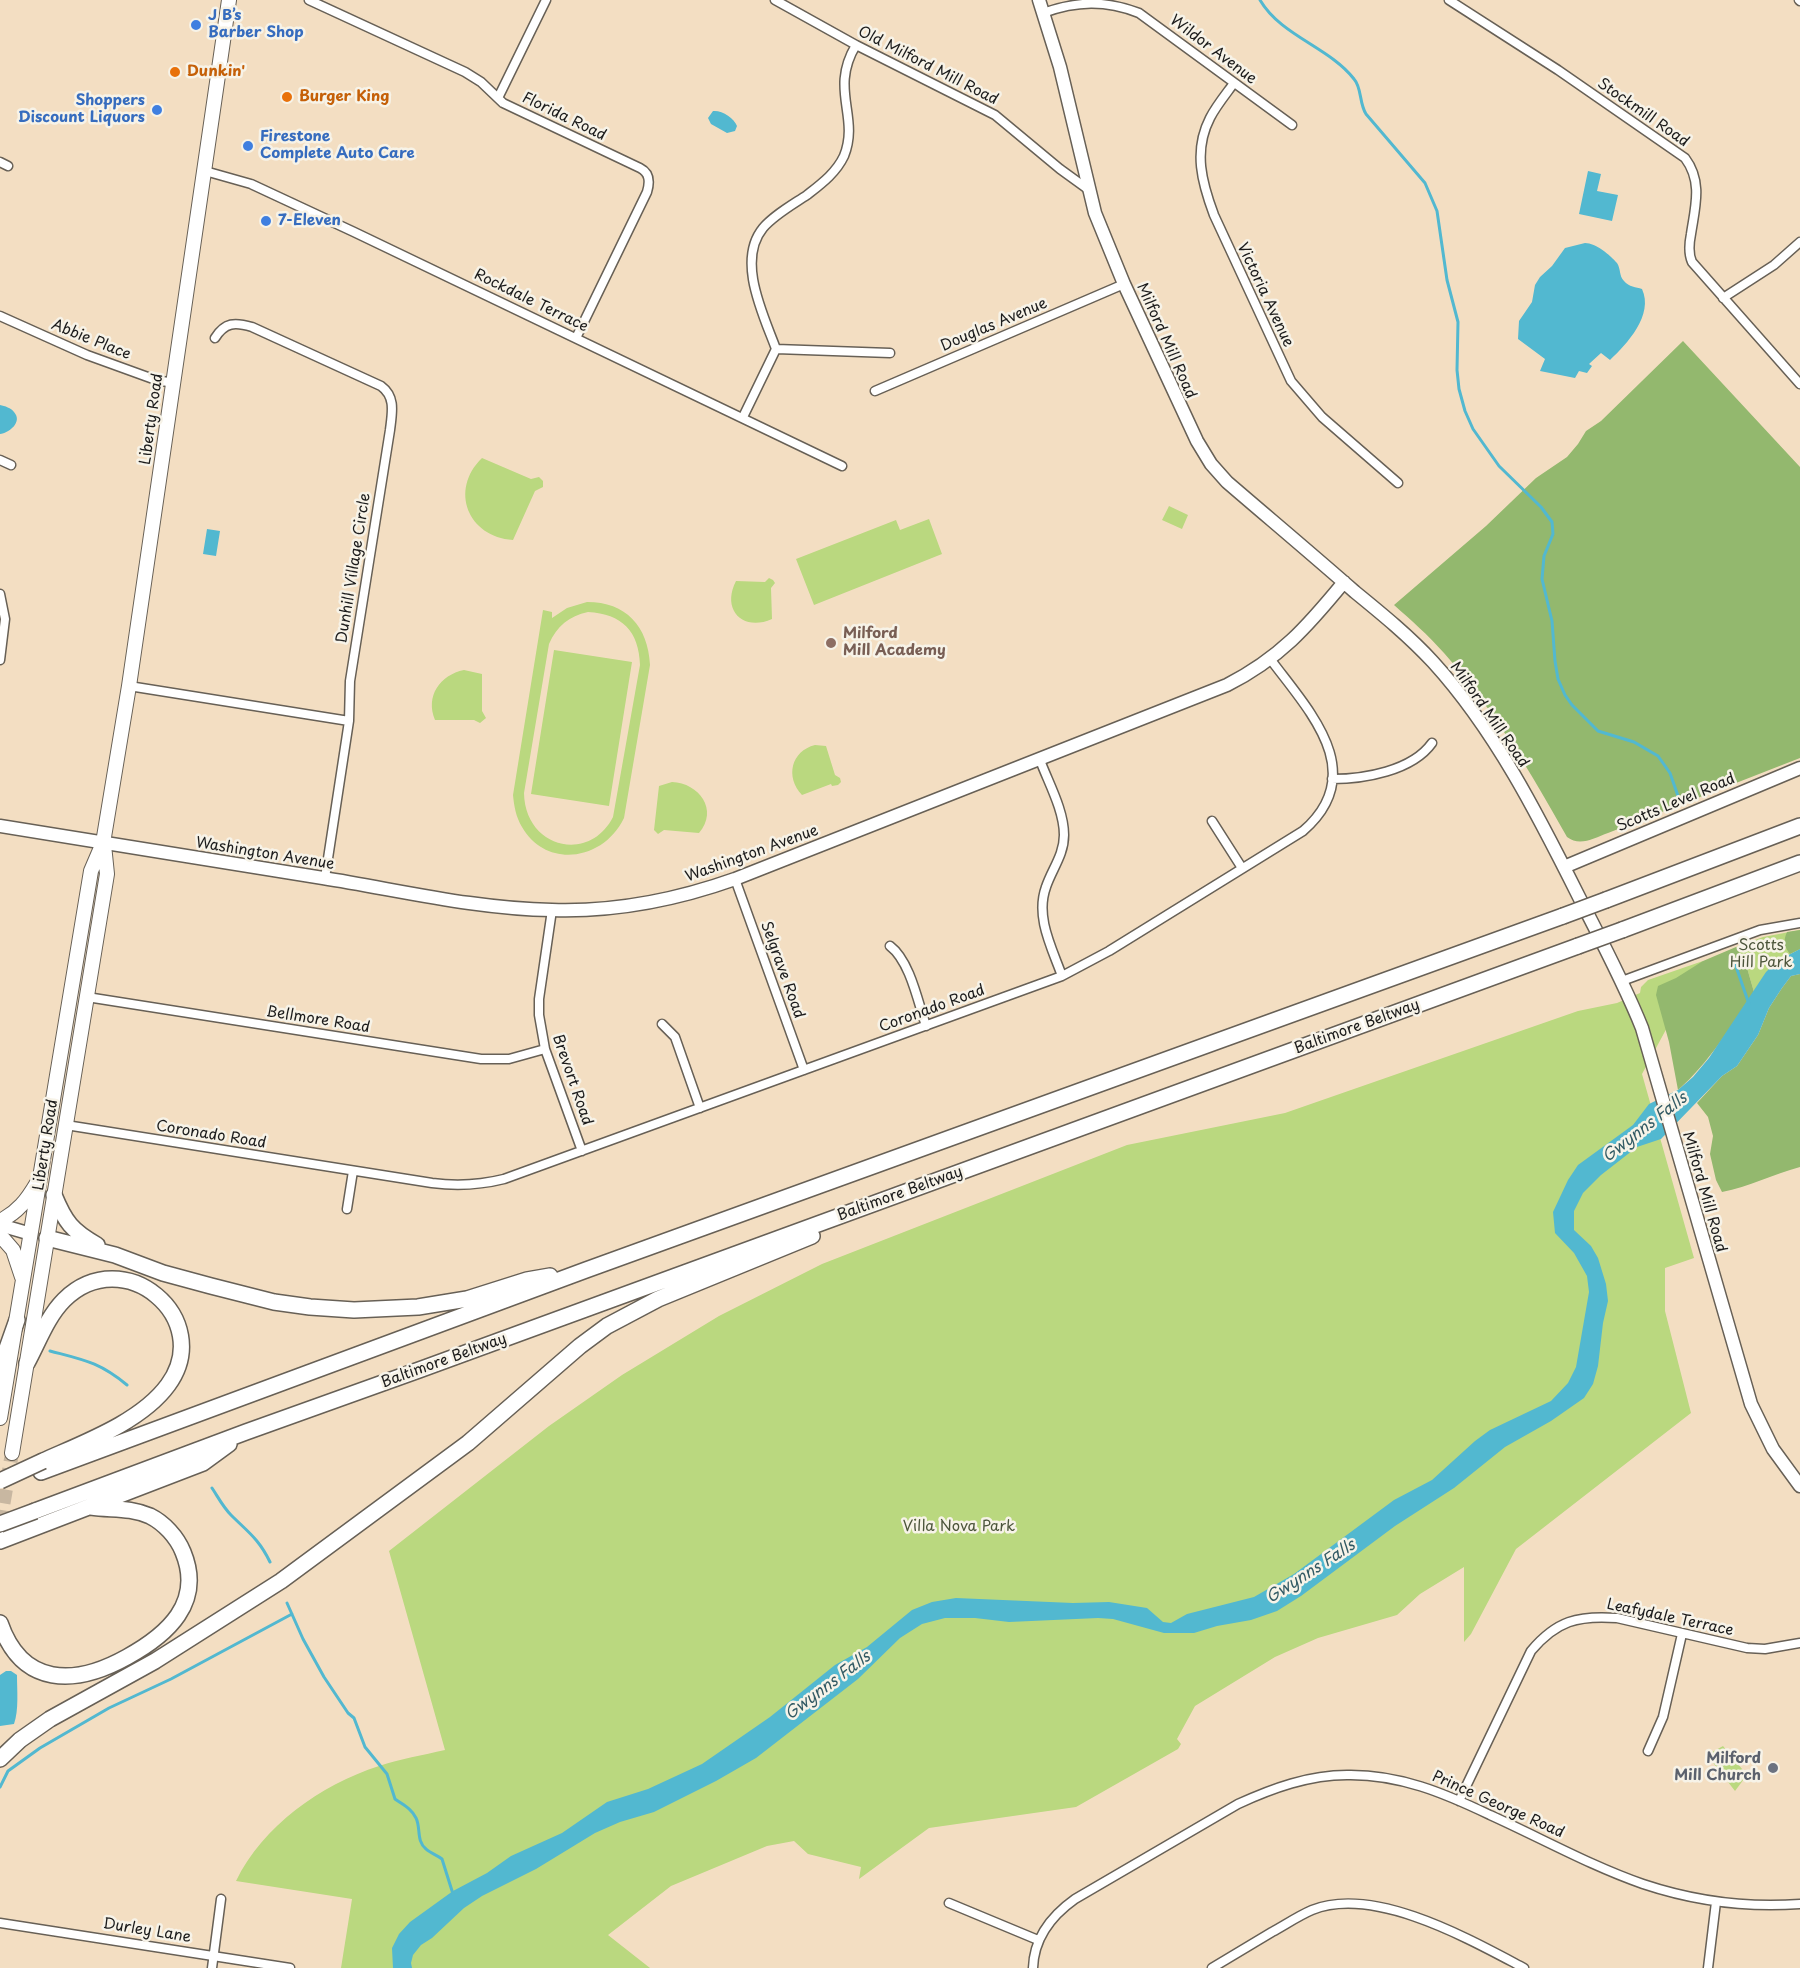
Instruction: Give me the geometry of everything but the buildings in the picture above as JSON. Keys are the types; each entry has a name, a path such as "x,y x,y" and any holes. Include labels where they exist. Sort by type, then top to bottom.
{"highway":[{"path":"0,1481 1563,916 1800,826"},
{"name":"Baltimore Beltway","path":"0,1524 1800,863"},
{"path":"0,1759 42,1724 155,1661 290,1575 468,1443 559,1363 607,1326 658,1299 747,1264 982,1164"},
{"path":"54,1196 62,1214 74,1231 115,1255"},
{"path":"47,1238 115,1255 164,1273 274,1302 354,1310 396,1309 446,1303 478,1296 526,1280 586,1270"},
{"path":"0,1487 121,1424 159,1395 177,1368 179,1336 173,1317 155,1294 124,1280 101,1280 79,1288 62,1301 27,1363"},
{"path":"0,1368 17,1320"},
{"path":"0,1541 203,1462 246,1432"},
{"path":"0,1623 9,1644 23,1660 40,1671 60,1677 81,1676 116,1663 148,1645 169,1628 182,1609 189,1584 186,1561 178,1541 160,1522 150,1516 128,1509 91,1507"}],"main road":[{"name":"Liberty Road","path":"0,1418 90,872 103,843 129,686 230,0"},
{"name":"Milford Mill Road","path":"1039,0 1060,67 1099,224 1187,422 1211,464 1227,482 1410,640 1447,678 1472,711 1522,788 1564,867 1622,981 1642,1028 1751,1404 1773,1449 1798,1480"},
{"name":"Washington Avenue","path":"0,826 485,904 552,910 603,909 652,902 706,889 735,879 1227,685 1271,660 1293,640 1344,582"},
{"name":"Scotts Level Road","path":"1564,867 1800,768"},
{"name":"Liberty Road","path":"12,1453 106,874 103,843"},
{"path":"0,1223 26,1202 41,1176"},
{"path":"0,1223 47,1238"},
{"path":"0,1235 13,1250 23,1282"}],"street":[{"name":"Florida Road","path":"309,0 465,72 481,82 508,105 640,168 648,176 647,192 576,338"},
{"path":"498,98 546,0"},
{"name":"Old Milford Mill Road","path":"775,0 856,45 995,115 1089,190"},
{"name":"Stockmill Road","path":"1449,0 1558,70 1685,158 1696,178 1689,246 1690,258 1800,384"},
{"name":"Wildor Avenue","path":"1043,13 1089,2 1113,4 1126,8 1151,21 1292,125"},
{"path":"743,417 776,349 754,286 752,261 757,237 763,228 823,183 838,167 849,136 843,79 849,57 856,45"},
{"name":"Victoria Avenue","path":"1234,83 1210,117 1202,143 1201,170 1214,215 1291,381 1322,417 1398,483"},
{"name":"Rockdale Terrace","path":"205,171 251,184 842,466"},
{"path":"1723,298 1774,265 1800,242"},
{"name":"Douglas Avenue","path":"875,391 1124,284"},
{"name":"Abbie Place","path":"0,316 87,355 156,380 174,383"},
{"name":"Dunhill Village Circle","path":"215,338 220,330 232,323 252,327 381,386 390,394 392,400 390,430 350,681 349,722"},
{"path":"776,349 890,353"},
{"path":"0,460 11,465"},
{"path":"0,594 5,619 0,660"},
{"name":"Coronado Road","path":"66,1125 432,1183 469,1184 504,1179 1062,976 1109,951 1303,831 1312,823 1325,804 1332,779 1331,754 1322,730 1271,660"},
{"path":"129,686 349,722 325,878"},
{"path":"1332,779 1361,777 1384,772 1414,759 1432,743"},
{"path":"1040,760 1060,813 1064,833 1061,852 1044,893 1042,914 1062,976"},
{"path":"1212,821 1242,868"},
{"name":"Selgrave Road","path":"735,879 804,1070"},
{"name":"Brevort Road","path":"552,910 539,999 539,1015 545,1049 582,1151"},
{"path":"1622,981 1760,930 1800,923"},
{"path":"890,946 897,951 905,965 926,1026"},
{"name":"Bellmore Road","path":"87,997 481,1059 509,1059 545,1049"},
{"path":"662,1024 675,1037 700,1108"},
{"path":"347,1209 353,1171"},
{"name":"Leafydale Terrace","path":"1459,1801 1522,1666 1542,1638 1565,1623 1595,1616 1617,1618 1747,1648 1765,1649 1800,1643"},
{"path":"1648,1751 1663,1717 1682,1634"},
{"name":"Prince George Road","path":"1033,1968 1038,1940 1048,1924 1075,1899 1239,1804 1264,1792 1317,1777 1378,1776 1427,1787 1615,1873 1656,1887 1716,1902 1775,1906 1800,1904"},
{"path":"212,1968 221,1899"},
{"path":"1708,1968 1716,1902"},
{"path":"1212,1968 1313,1910 1349,1903 1380,1907 1426,1922 1476,1943 1524,1968"},
{"path":"950,1904 1038,1940"},
{"name":"Durley Lane","path":"0,1923 290,1968"}],"green space":[{"path":"1683,341 1800,467 1800,758 1592,839 1572,840 1567,837 1525,765 1479,696 1438,646 1394,605 1486,526 1536,478 1567,457 1586,431 1601,421"},
{"path":"482,458 531,479 539,477 543,481 543,487 535,491 513,540 497,537 485,530 468,510 465,497 467,484 472,471"},
{"path":"1169,506 1188,515 1182,529 1162,520"},
{"path":"929,519 942,554 814,605 796,559 896,520 900,530"},
{"path":"769,578 775,583 771,588 772,619 752,623 738,616 731,601 736,581 765,582"},
{"path":"587,602 613,606 624,612 639,628 645,639 650,665 624,818 615,832 603,843 590,851 575,854 560,854 546,850 533,841 518,819 513,795 543,610 552,612 552,618 567,608","holes":["588,612 600,613 626,626 636,643 640,665 613,817 602,832 589,841 575,845 560,843 546,837 535,827 527,812 524,793 549,644 556,632 569,619"]},
{"path":"554,650 632,662 609,806 531,794"},
{"path":"464,670 482,674 482,711 486,718 480,723 474,720 435,720 432,703 437,688 448,677"},
{"path":"815,745 826,746 835,775 840,778 841,782 838,785 832,786 831,784 802,795 793,780 793,766 800,753"},
{"path":"672,782 690,787 703,799 707,815 705,824 699,833 664,830 658,834 654,830 659,786"},
{"name":"Scotts Hill Park","path":"1800,930 1800,949 1773,966 1754,992 1745,961 1736,947 1763,937"},
{"path":"1800,930 1800,949 1790,954 1785,943 1787,932"},
{"path":"1736,947 1745,961 1754,992 1710,1056 1678,1090 1669,1042 1656,995 1658,986 1703,961"},
{"name":"Villa Nova Park","path":"1703,961 1642,1074 1694,1258 1665,1268 1665,1311 1691,1413 1516,1549 1471,1634 1464,1642 1464,1567 1420,1594 1397,1615 1318,1638 1275,1657 1195,1706 1177,1739 1181,1744 1178,1749 1076,1807 929,1828 859,1879 861,1867 808,1854 794,1841 767,1846 671,1886 608,1935 650,1968 341,1968 352,1899 236,1881 261,1842 278,1825 315,1796 357,1774 379,1766 445,1750 389,1551 549,1426 622,1375 719,1316 822,1264 1127,1145 1285,1113 1578,1011 1617,1003 1640,993 1641,987 1648,980"},
{"path":"1800,974 1800,1167 1722,1192 1716,1180 1710,1154 1713,1136 1708,1117 1697,1103 1722,1076 1737,1066 1758,1035 1769,1008 1782,988 1791,976"},
{"path":"1723,1746 1747,1775 1735,1791 1707,1755"}],"water":[{"path":"713,111 730,117 737,126 735,131 727,133 711,124 708,118"},
{"path":"1588,171 1601,174 1597,191 1618,195 1612,221 1579,214"},
{"path":"1585,243 1594,245 1607,253 1617,263 1624,281 1630,286 1642,289 1645,299 1642,319 1631,337 1610,360 1601,353 1589,364 1592,366 1587,373 1579,371 1575,378 1540,371 1545,359 1518,339 1519,321 1532,302 1535,285 1540,277 1552,266 1565,248"},
{"path":"0,405 13,411 17,420 11,429 0,434"},
{"path":"207,529 220,531 216,556 203,554"},
{"name":"Gwynns Falls","path":"1800,949 1800,974 1791,976 1782,988 1769,1008 1758,1035 1737,1066 1722,1076 1661,1139 1637,1147 1601,1175 1583,1193 1574,1211 1574,1230 1591,1246 1598,1258 1606,1284 1608,1301 1598,1366 1593,1384 1584,1398 1551,1421 1505,1447 1454,1488 1395,1526 1301,1596 1277,1611 1251,1620 1194,1633 1164,1633 1113,1619 1098,1618 1009,1622 975,1618 945,1618 922,1624 900,1638 858,1679 756,1758 654,1812 620,1822 595,1833 536,1869 482,1896 464,1908 432,1938 421,1945 413,1955 412,1968 393,1968 392,1948 399,1934 410,1922 453,1891 487,1873 511,1856 562,1833 607,1802 648,1789 702,1764 770,1717 835,1665 867,1647 912,1610 932,1602 956,1598 1073,1603 1109,1602 1147,1608 1163,1622 1171,1623 1187,1614 1254,1597 1294,1574 1394,1500 1432,1480 1490,1430 1551,1401 1568,1383 1576,1367 1589,1292 1587,1276 1574,1253 1555,1233 1553,1212 1568,1180 1578,1165 1633,1125 1649,1104 1678,1090 1693,1077 1709,1058 1766,972 1777,961"},
{"path":"6,1671 17,1675 17,1713 14,1724 0,1726 0,1675"}],"waterway":[{"path":"1260,0 1280,23 1332,58 1354,79 1366,114 1425,183 1437,211 1447,280 1458,322 1457,370 1465,411 1473,429 1499,466 1541,507 1552,522 1553,534 1544,556 1542,579 1552,621 1558,679 1572,705 1598,731 1634,742 1658,756 1670,773 1678,796"},
{"path":"1732,955 1749,1004"},
{"path":"50,1351 99,1367 127,1385"},
{"path":"212,1488 228,1512 248,1531 270,1562"},
{"path":"287,1603 324,1677 348,1713 354,1718 365,1747 387,1774 395,1799 409,1809 416,1818 423,1846 442,1859 453,1894"},
{"path":"0,1787 8,1771 40,1748 109,1708 171,1679 292,1614"}],"tunnel":[{"path":"0,1524 12,1453"}],"place":[{"name":"J B’s Barber Shop","path":"196,25"},
{"name":"Dunkin'","path":"175,72"},
{"name":"Burger King","path":"287,97"},
{"name":"Shoppers Discount Liquors","path":"157,110"},
{"name":"Firestone Complete Auto Care","path":"248,146"},
{"name":"7-Eleven","path":"266,221"},
{"name":"Milford Mill Academy","path":"831,643"},
{"name":"Milford Mill Church","path":"1773,1768"}]}
